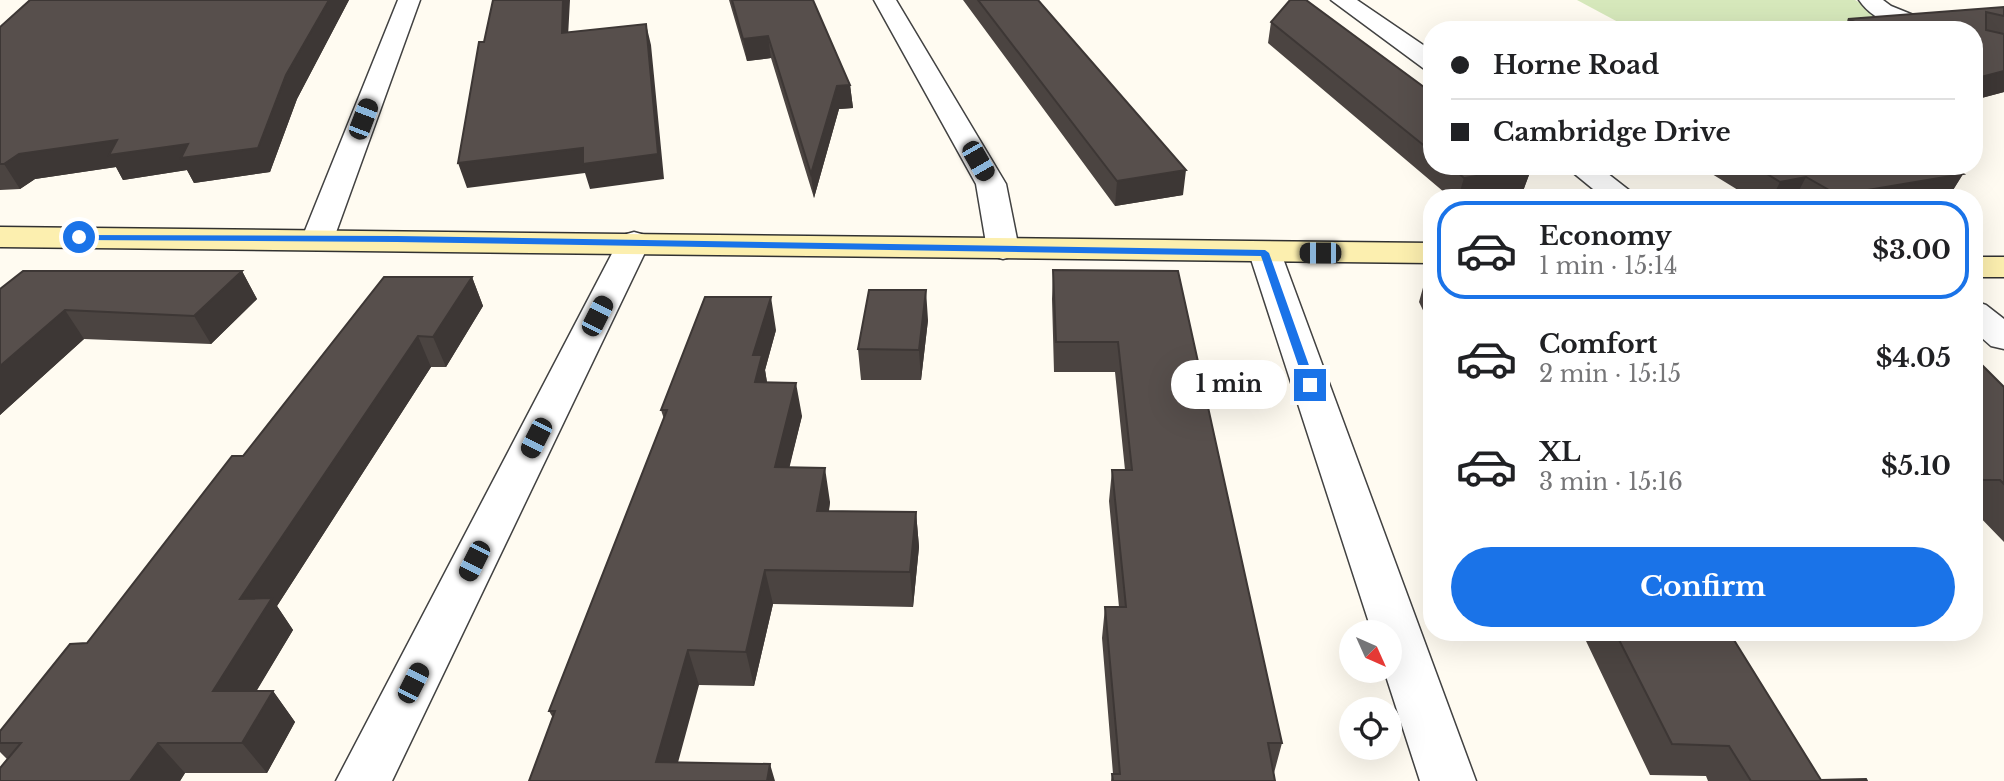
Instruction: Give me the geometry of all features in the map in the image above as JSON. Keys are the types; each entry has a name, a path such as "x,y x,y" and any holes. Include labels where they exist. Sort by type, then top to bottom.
{"main road":[{"path":"0,237 318,238 1265,253 1423,253"},
{"path":"1983,267 2004,267"}],"street":[{"path":"318,238 409,0"},
{"path":"885,0 991,184 1003,249"},
{"path":"1342,0 1423,57"},
{"path":"1870,0 1884,11 1908,21"},
{"path":"1592,175 1611,189"},
{"path":"364,781 634,242"},
{"path":"1265,253 1448,781"},
{"path":"1983,320 2004,338"}],"green space":[{"path":"1577,0 1855,0 1894,21 1616,21"}],"building":[{"path":"30,0 329,0 286,75 258,148 181,158 188,144 109,155 117,140 19,154 0,164 0,27"},
{"path":"493,0 563,0 562,33 646,24 658,154 583,164 583,148 458,163 479,42 484,42"},
{"path":"732,0 813,0 850,85 837,86 811,174 768,36 743,39"},
{"path":"978,0 1038,0 1186,170 1117,181"},
{"path":"1290,0 1306,0 1423,86 1423,145 1271,22"},
{"path":"2004,7 2004,16 1986,12 1986,30 2004,34 2004,71 1983,76 1983,21 1848,19"},
{"path":"1460,175 1483,175 1464,178"},
{"path":"1769,175 1957,175 1874,189 1827,189 1806,177 1780,182"},
{"path":"1053,270 1178,271 1282,743 1268,743 1275,781 1113,781 1112,774 1120,774 1105,607 1126,607 1112,470 1132,470 1118,342 1056,342"},
{"path":"23,271 242,271 194,316 65,310 0,366 0,289"},
{"path":"384,277 472,277 433,337 418,336 240,599 272,598 213,691 273,691 242,743 158,743 130,781 0,781 0,768 21,743 0,743 0,731 70,644 87,643 232,456 243,456"},
{"path":"869,290 926,290 919,350 858,349"},
{"path":"705,297 771,297 753,355 762,355 755,382 796,383 775,467 825,468 817,511 916,512 910,572 765,570 746,652 688,650 656,762 770,764 767,781 529,781 555,711 549,711 667,410 661,410"},
{"path":"1983,366 2004,387 2004,484 2000,480 1983,480"},
{"path":"1620,641 1735,641 1821,780 1867,781 1751,781 1729,746 1672,744"}],"route":[{"path":"79,237 634,242 1265,253 1310,385"}]}
